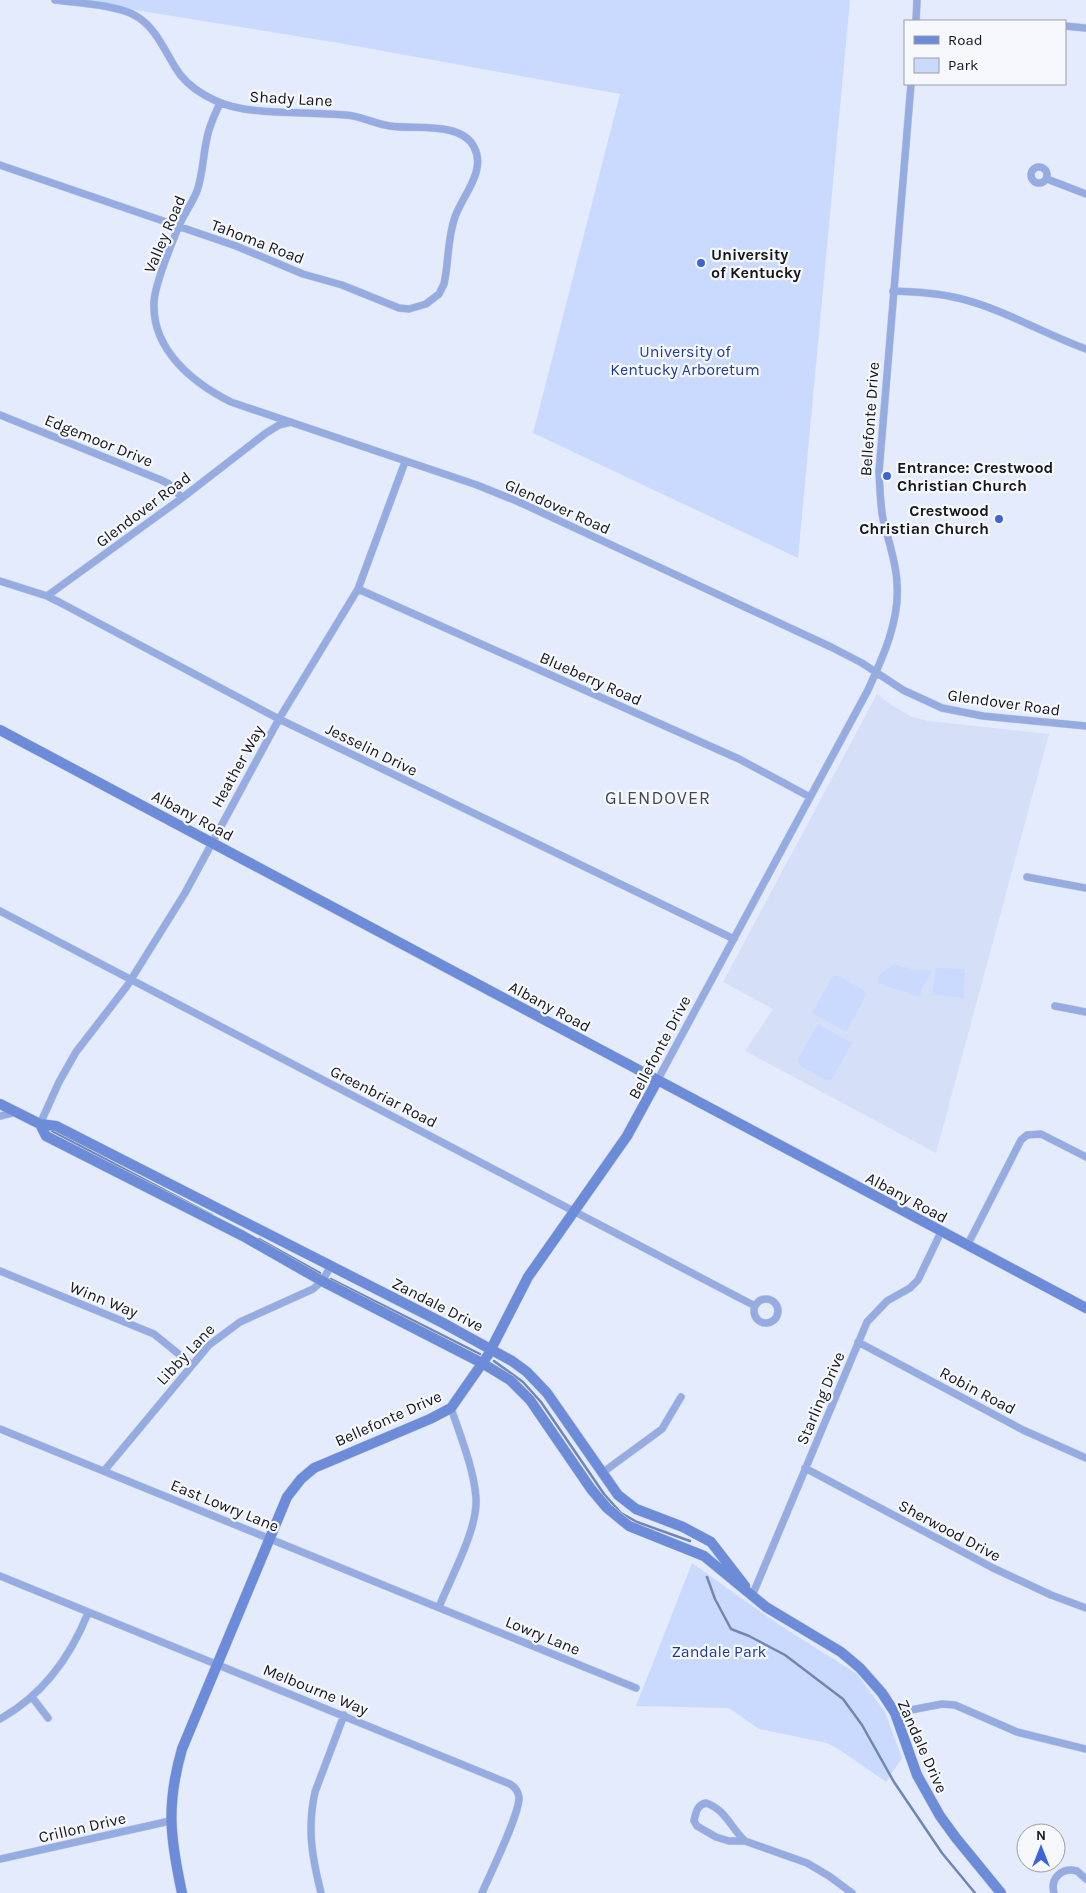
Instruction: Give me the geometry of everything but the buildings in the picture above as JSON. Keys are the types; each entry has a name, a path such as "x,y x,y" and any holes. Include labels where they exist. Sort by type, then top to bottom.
{"street":[{"name":"Shady Lane","path":"55,0 121,10 136,16 155,34 176,69 186,81 197,90 220,103 271,113 347,115 389,126 442,128 457,133 471,142 478,165 475,176 459,207 452,228"},
{"path":"916,20 917,0"},
{"path":"1066,26 1086,28"},
{"name":"Bellefonte Drive","path":"182,1893 174,1858 170,1821 175,1772 182,1749 287,1497 306,1473 326,1462 430,1419 451,1408 492,1348 524,1284 627,1136 876,672 892,627 897,600 895,566 883,518 879,472 911,85"},
{"name":"Valley Road","path":"220,103 207,138 198,188 178,226 158,284 154,303 156,326 167,351 193,378 221,397 291,422"},
{"name":"Tahoma Road","path":"0,165 236,246 303,274 342,285 399,308 419,308 433,299 442,290 452,228"},
{"path":"1047,179 1086,194"},
{"path":"893,292 930,294 962,299 987,307 1086,349"},
{"name":"Edgemoor Drive","path":"0,415 161,480 169,484 182,498"},
{"name":"Glendover Road","path":"47,596 182,498 266,433 291,422 519,502 822,642 921,700 942,708 983,716 1086,726"},
{"name":"Heather Way","path":"40,1124 59,1082 76,1052 125,988 185,893 279,719 358,589 406,462"},
{"name":"Jesselin Drive","path":"0,581 47,596 279,719 734,939"},
{"name":"Blueberry Road","path":"358,589 739,759 810,797"},
{"name":"Albany Road","path":"0,730 1086,1308"},
{"path":"1027,877 1086,888"},
{"name":"Greenbriar Road","path":"0,911 755,1306"},
{"path":"1055,1006 1086,1012"},
{"name":"Zandale Drive","path":"0,1104 40,1124 56,1126 492,1348 512,1361 540,1385 618,1495 629,1505 683,1527 711,1542 752,1596"},
{"path":"0,1116 17,1112"},
{"name":"Zandale Drive","path":"40,1124 46,1136 243,1236 322,1281 482,1363 510,1380 530,1400 591,1488 614,1514 629,1526 704,1556 779,1616 851,1660 882,1693 895,1713 918,1775 940,1816 1001,1893"},
{"path":"967,1246 1021,1140 1027,1135 1041,1134 1086,1157"},
{"name":"Starling Drive","path":"752,1596 867,1322 887,1301 910,1288 918,1280 941,1232"},
{"name":"Libby Lane","path":"104,1471 208,1345 228,1329 313,1289 322,1281 331,1266"},
{"name":"Winn Way","path":"0,1271 154,1334 191,1364"},
{"name":"Robin Road","path":"858,1342 1023,1430 1086,1458"},
{"path":"602,1473 662,1429 681,1397"},
{"path":"439,1607 469,1534 476,1511 475,1490 451,1408"},
{"name":"East Lowry Lane","path":"0,1429 439,1607"},
{"name":"Sherwood Drive","path":"805,1468 993,1568 1051,1595 1086,1608"},
{"name":"Melbourne Way","path":"0,1576 515,1787 519,1795 517,1810 482,1893"},
{"name":"Lowry Lane","path":"439,1607 636,1688"},
{"path":"0,1719 32,1697 44,1686 66,1657 81,1632 88,1613"},
{"path":"32,1697 48,1718"},
{"path":"895,1713 942,1704 955,1705 1011,1730 1086,1749"},
{"path":"321,1893 310,1841 313,1804 315,1792 344,1716"},
{"path":"746,1841 734,1830 719,1809 706,1803 700,1804 696,1810 694,1821 697,1826 716,1837 729,1841 746,1841 807,1863 852,1893"},
{"name":"Crillon Drive","path":"0,1859 170,1821"},
{"path":"1054,1893 1053,1882 1065,1870 1077,1871 1086,1879"}],"shaded area":[{"path":"877,694 912,717 929,721 1049,734 936,1153 745,1051 773,1009 723,982"}],"green space":[{"name":"University of Kentucky Arboretum","path":"73,0 850,0 798,558 533,433 620,94 339,43"},
{"path":"894,964 915,970 930,970 932,973 922,987 920,997 877,983 879,975"},
{"path":"936,968 965,969 964,998 932,995"},
{"path":"837,975 865,991 866,996 846,1032 812,1013 832,977"},
{"path":"818,1024 852,1043 832,1079 826,1080 799,1065 798,1059"},
{"name":"Zandale Park","path":"692,1563 775,1622 857,1674 885,1712 902,1758 886,1782 827,1743 759,1729 729,1708 636,1706"}],"waterway":[{"path":"52,1131 212,1215"},
{"path":"259,1239 320,1273"},
{"path":"331,1279 480,1354"},
{"path":"494,1361 523,1382 541,1402 604,1494 621,1513 637,1522 690,1541"},
{"path":"707,1577 715,1599 731,1629 749,1636 785,1655 843,1699 862,1725 894,1782 942,1853 975,1893"}],"place":[{"name":"University of Kentucky","path":"701,263"},
{"name":"Entrance: Crestwood Christian Church","path":"887,476"},
{"name":"Crestwood Christian Church","path":"999,519"}],"district":[{"name":"GLENDOVER","path":"658,798"}]}
